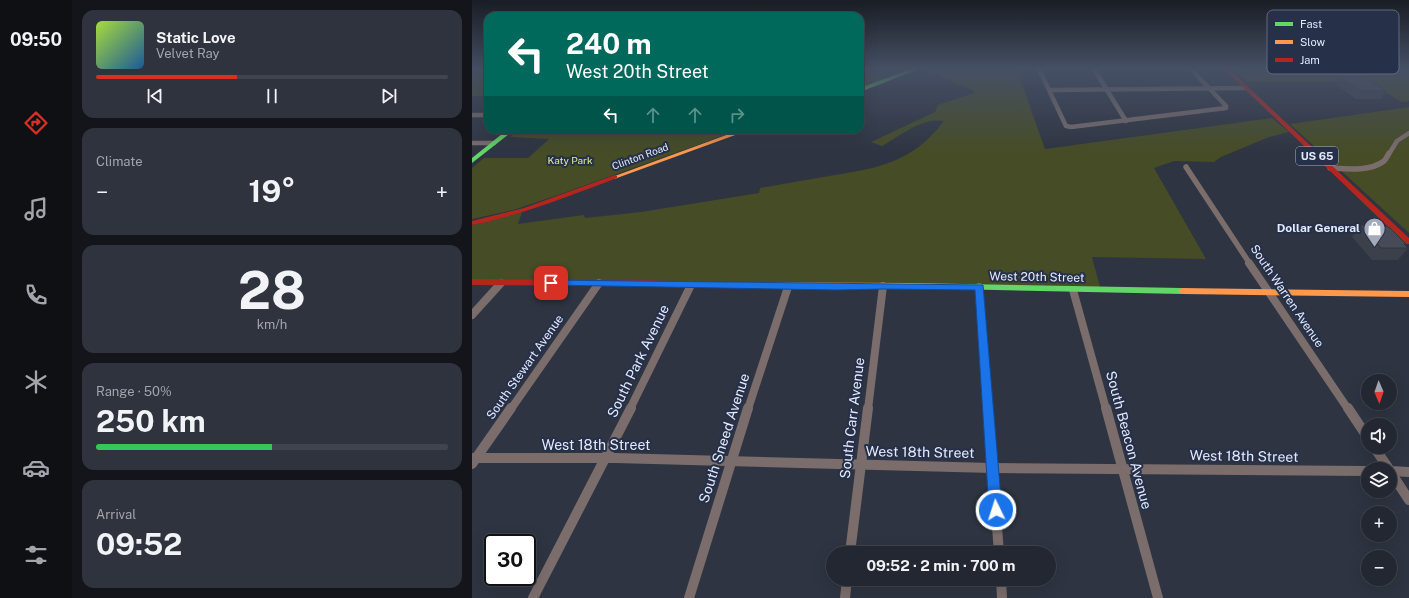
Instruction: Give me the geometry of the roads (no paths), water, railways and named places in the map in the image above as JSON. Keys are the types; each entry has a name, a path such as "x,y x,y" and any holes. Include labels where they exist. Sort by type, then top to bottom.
{"main road":[{"name":"US 65","path":"1255,97 1409,242"},
{"path":"472,161 506,134"},
{"name":"Clinton Road","path":"472,223 490,220 525,209 735,134"},
{"name":"West 20th Street","path":"472,282 980,287 1073,290 1409,294"}],"street":[{"path":"1053,97 1069,127 1205,111 1226,107 1217,97"},
{"path":"1111,97 1126,121"},
{"path":"472,115 484,115"},
{"path":"1330,168 1358,169 1373,166 1384,161 1397,141 1409,133"},
{"path":"472,143 494,144"},
{"name":"South Warren Avenue","path":"1186,167 1361,428"},
{"path":"472,315 501,283"},
{"name":"South Stewart Avenue","path":"474,460 599,283"},
{"name":"South Park Avenue","path":"533,598 606,458 691,285"},
{"name":"South Sneed Avenue","path":"689,598 730,461 788,286"},
{"name":"South Carr Avenue","path":"851,546 883,286"},
{"path":"980,287 998,546"},
{"name":"South Beacon Avenue","path":"1073,290 1158,598"},
{"name":"West 18th Street","path":"474,460 606,458 992,468 1361,471"},
{"path":"1397,471 1409,472"},
{"path":"1397,482 1409,500"},
{"path":"845,598 846,586"},
{"path":"1001,586 1002,598"}],"place":[{"name":"Dollar General","path":"1375,248"}],"park label":[{"name":"Katy Park","path":"570,160"}]}
